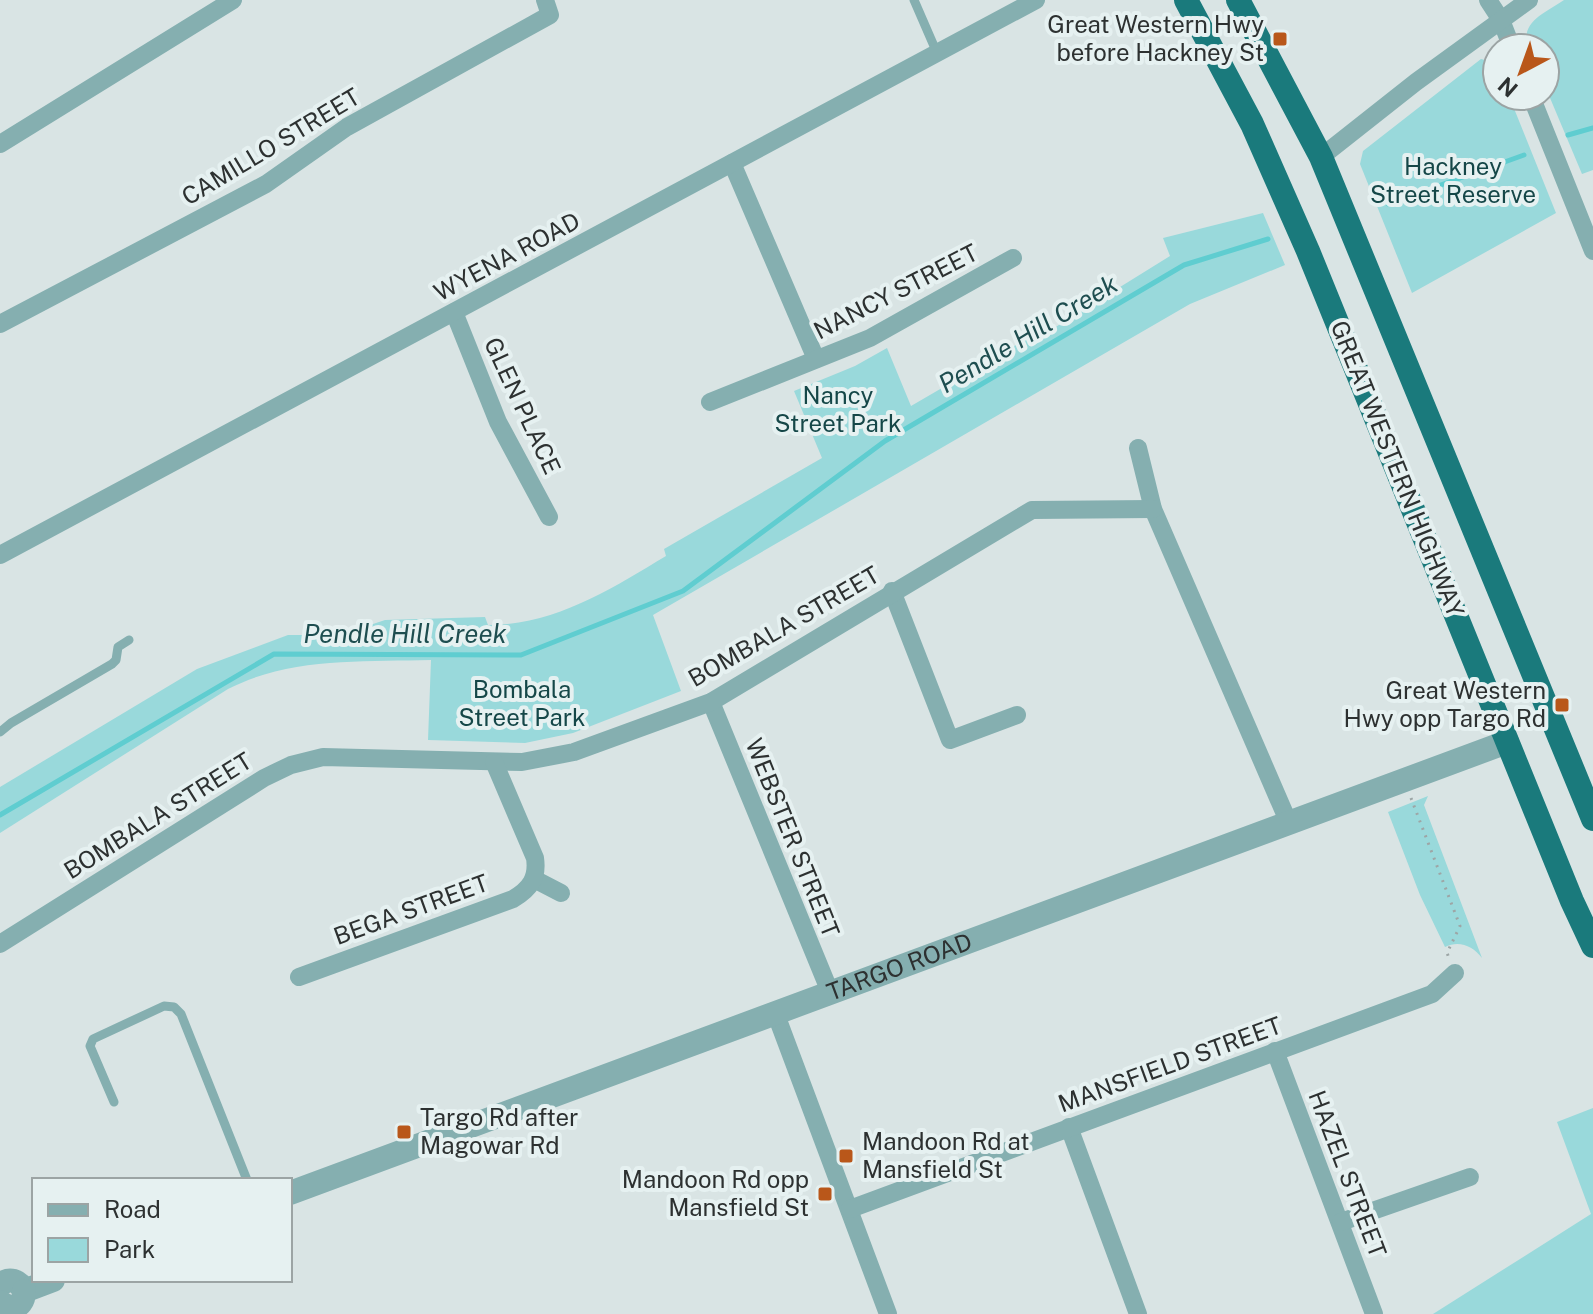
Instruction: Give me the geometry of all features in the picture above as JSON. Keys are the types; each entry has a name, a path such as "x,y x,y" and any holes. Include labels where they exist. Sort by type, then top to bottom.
{"highway":[{"name":"GREAT WESTERN HIGHWAY","path":"1186,0 1252,124 1308,251 1593,946"},
{"name":"GREAT WESTERN HIGHWAY","path":"1238,0 1321,157 1593,819"}],"street":[{"path":"0,144 233,0"},
{"name":"CAMILLO STREET","path":"0,324 266,184 347,127 550,15 545,0"},
{"name":"WYENA ROAD","path":"0,555 1036,0"},
{"path":"1488,0 1506,32"},
{"path":"1321,157 1416,82 1529,0"},
{"path":"1537,112 1593,251"},
{"path":"732,163 816,359"},
{"name":"NANCY STREET","path":"710,402 870,338 1013,258"},
{"name":"GLEN PLACE","path":"454,312 498,422 549,517"},
{"path":"1138,448 1153,509 1288,821"},
{"name":"BOMBALA STREET","path":"0,944 264,778 291,765 311,759 336,757 522,762 574,752 711,702 1032,510 1153,509"},
{"path":"892,591 950,740 1017,715"},
{"name":"WEBSTER STREET","path":"711,702 830,992"},
{"name":"TARGO ROAD","path":"292,1192 1507,742"},
{"path":"494,762 535,858 534,879 561,893"},
{"name":"BEGA STREET","path":"299,977 513,899 527,889 534,879"},
{"name":"MANSFIELD STREET","path":"850,1209 1432,994 1455,973"},
{"path":"775,1012 888,1314"},
{"name":"HAZEL STREET","path":"1275,1051 1374,1314"},
{"path":"1069,1127 1138,1314"},
{"path":"1341,1222 1470,1177"},
{"path":"9,1293 46,1282"}],"lane":[{"path":"914,0 937,53"},
{"path":"0,732 112,664 116,660 118,647 129,640"},
{"path":"114,1102 90,1046 93,1039 164,1006 174,1007 181,1014 246,1178"}],"path":[{"path":"1404,779 1460,926 1447,953 1455,973"}],"green space":[{"name":"Hackney Street Reserve","path":"1564,0 1593,0 1593,170 1582,174 1556,112 1561,112 1561,32 1527,32 1542,14"},
{"name":"Hackney Street Reserve","path":"1481,59 1481,112 1515,112 1556,213 1412,293 1360,164 1363,151"},
{"path":"1263,213 1285,265 1190,304 653,615 681,691 573,733 525,743 428,740 431,660 327,663 276,671 228,689 0,833 0,787 197,669 288,635 340,635 385,620 485,617 488,625 513,623 536,619 582,603 666,556 664,549 822,458 794,391 855,366 887,348 911,406 1052,324 1054,328 1170,256 1163,238"},
{"path":"1428,796 1424,805 1482,958 1465,945 1445,947 1420,895 1388,812"},
{"path":"1593,1108 1593,1314 1433,1314 1591,1214 1557,1122"}],"waterway":[{"name":"Pendle Hill Creek","path":"1568,135 1593,128"},
{"name":"Pendle Hill Creek","path":"1388,204 1524,155"},
{"name":"Pendle Hill Creek","path":"0,815 274,654 521,655 683,591 885,441 1184,265 1268,239"}],"place":[{"name":"Great Western Hwy before Hackney St","path":"1280,39"},
{"name":"Great Western Hwy opp Targo Rd","path":"1562,705"},
{"name":"Targo Rd after Magowar Rd","path":"404,1132"},
{"name":"Mandoon Rd at Mansfield St","path":"846,1156"},
{"name":"Mandoon Rd opp Mansfield St","path":"825,1194"}],"park label":[{"name":"Nancy Street Park","path":"838,410"},
{"name":"Bombala Street Park","path":"522,704"}]}
